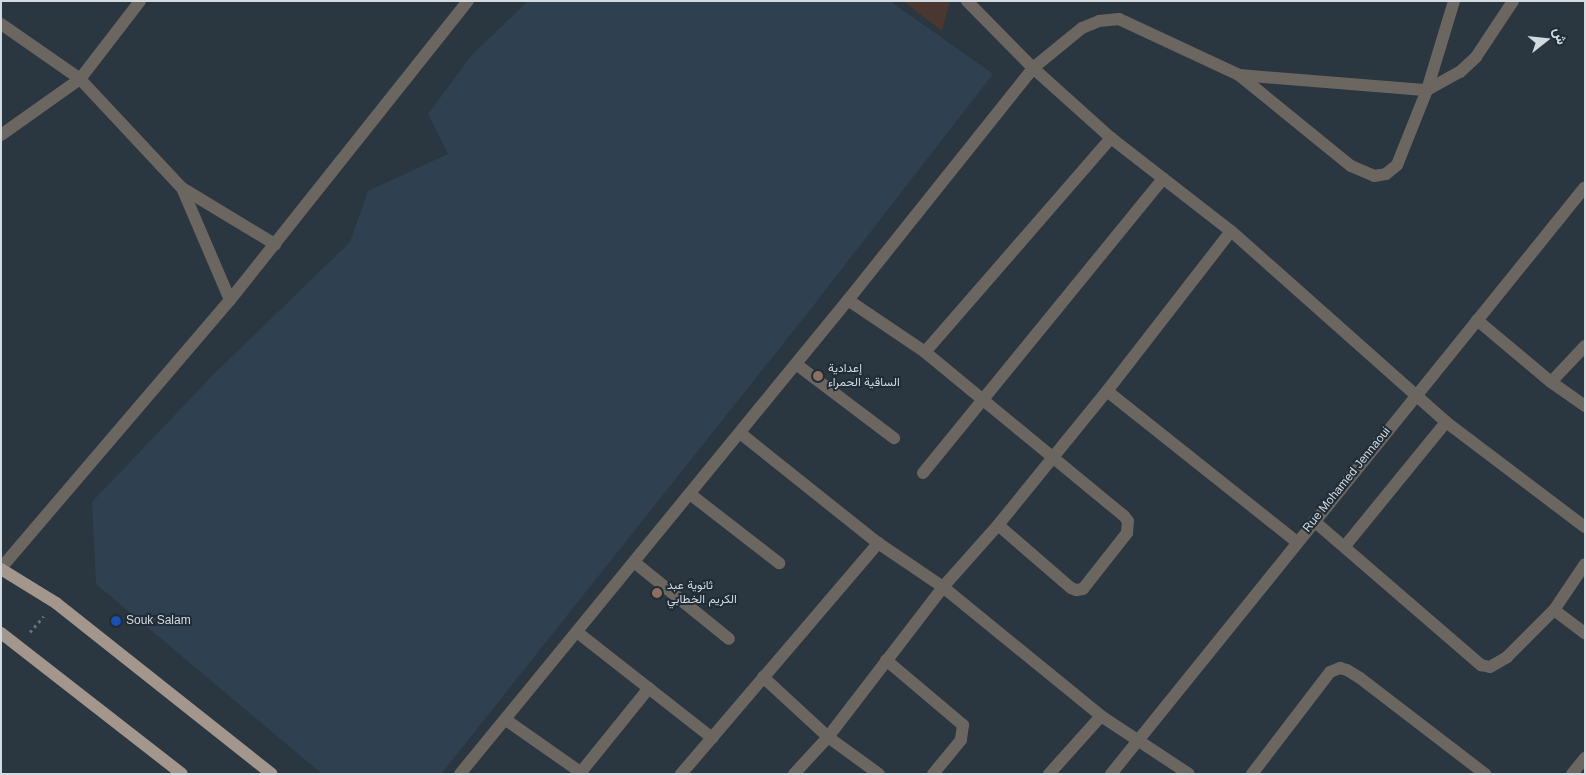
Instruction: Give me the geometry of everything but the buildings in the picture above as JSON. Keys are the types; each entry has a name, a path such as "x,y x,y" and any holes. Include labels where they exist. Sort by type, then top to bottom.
{"main road":[{"path":"1,568 56,603 272,774"},
{"path":"1,633 182,774"}],"street":[{"path":"1,136 80,79 140,1"},
{"path":"967,1 1033,68 1111,138 1231,231 1446,422 1585,527"},
{"path":"460,774 848,300 1033,68 1082,28 1099,21 1119,18 1239,75 1351,166 1374,176 1386,174 1397,165 1427,90 1454,1"},
{"path":"1239,75 1427,90 1460,72 1476,57 1513,1"},
{"path":"1,568 230,300 466,2"},
{"path":"1,24 80,79 182,188 275,244"},
{"path":"925,352 1111,138"},
{"path":"923,473 1164,179"},
{"name":"Rue Mohamed Jennaoui","path":"1111,774 1585,187"},
{"path":"182,188 230,300"},
{"path":"794,774 828,736 943,587 998,524 1108,391 1231,231"},
{"path":"848,300 925,352 984,399 1128,521 1127,533 1083,589 1071,588 998,524"},
{"path":"1477,320 1551,382 1585,406"},
{"path":"1551,382 1585,346"},
{"path":"796,364 894,438"},
{"path":"1108,391 1297,542"},
{"path":"1345,546 1446,422"},
{"path":"740,433 878,543 943,587 1101,716 1140,740 1188,774"},
{"path":"690,494 779,563"},
{"path":"1314,521 1481,665 1490,667 1497,665 1554,610 1585,564"},
{"path":"681,774 878,543"},
{"path":"634,562 729,639"},
{"path":"1554,610 1585,634"},
{"path":"577,632 712,738"},
{"path":"886,660 963,725 961,740 933,774"},
{"path":"1252,774 1330,672 1340,668 1360,678 1485,774"},
{"path":"763,677 828,736 879,774"},
{"path":"506,720 582,773 649,688"},
{"path":"1049,774 1101,716"},
{"path":"1572,774 1585,758"}],"path":[{"path":"17,647 56,603"}],"shaded area":[{"path":"528,1 890,1 993,74 806,315 441,774 322,774 96,584 92,502 214,374 350,242 368,191 448,154 428,114 471,56"},
{"path":"903,1 950,1 942,31"}],"place":[{"name":"إعدادية الساقية الحمراء","path":"818,376"},
{"name":"ثانوية عبد الكريم الخطابي","path":"657,593"},
{"name":"Souk Salam","path":"116,621"}]}
